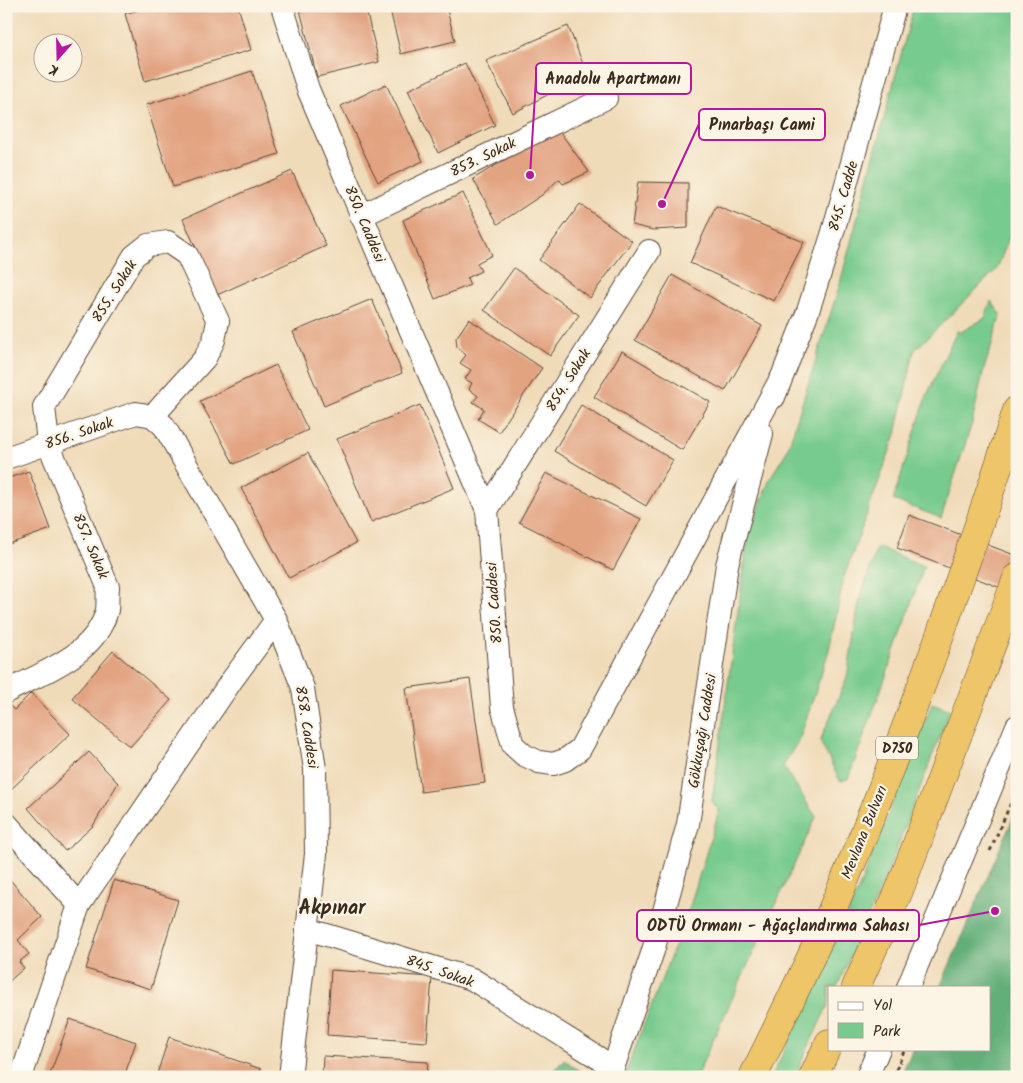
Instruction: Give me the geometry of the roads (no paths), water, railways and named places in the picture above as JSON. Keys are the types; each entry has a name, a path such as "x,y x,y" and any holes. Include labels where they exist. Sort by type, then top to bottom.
{"highway":[{"name":"Mevlana Bulvarı","path":"753,1077 827,920 864,834 952,601 1017,410"},
{"path":"856,986 913,854 1017,578"},
{"path":"813,1077 828,1045"}],"street":[{"name":"850. Caddesi","path":"282,6 308,90 487,510 502,707 513,745 524,755 539,762 553,764 565,760 580,749 590,735 779,382"},
{"name":"845. Cadde","path":"779,382 808,311 833,232 895,6"},
{"name":"853. Sokak","path":"361,216 606,98"},
{"name":"855. Sokak","path":"48,443 44,407 134,256 148,245 168,242 187,255 218,321 214,340 205,358 153,416"},
{"name":"854. Sokak","path":"487,510 649,251"},
{"name":"Gökkuşağı Caddesi","path":"612,1072 653,951 688,824 727,565 755,456 779,382"},
{"name":"856. Sokak","path":"6,458 136,413 153,416"},
{"name":"858. Caddesi","path":"153,416 164,426 276,620 303,688 315,769 316,854 290,1077"},
{"name":"857. Sokak","path":"6,692 82,650 98,632 107,610 108,587 48,443"},
{"path":"21,1077 78,906 232,680 276,620"},
{"path":"908,986 1017,726"},
{"path":"6,823 78,906"},
{"name":"845. Sokak","path":"307,929 472,979 612,1072"},
{"path":"867,1077 879,1050"}],"place":[{"name":"Anadolu Apartmanı","path":"530,175"},
{"name":"Pınarbaşı Cami","path":"662,204"},
{"name":"ODTÜ Ormanı - Ağaçlandırma Sahası","path":"995,911"}],"district":[{"name":"Akpınar","path":"332,907"}]}
